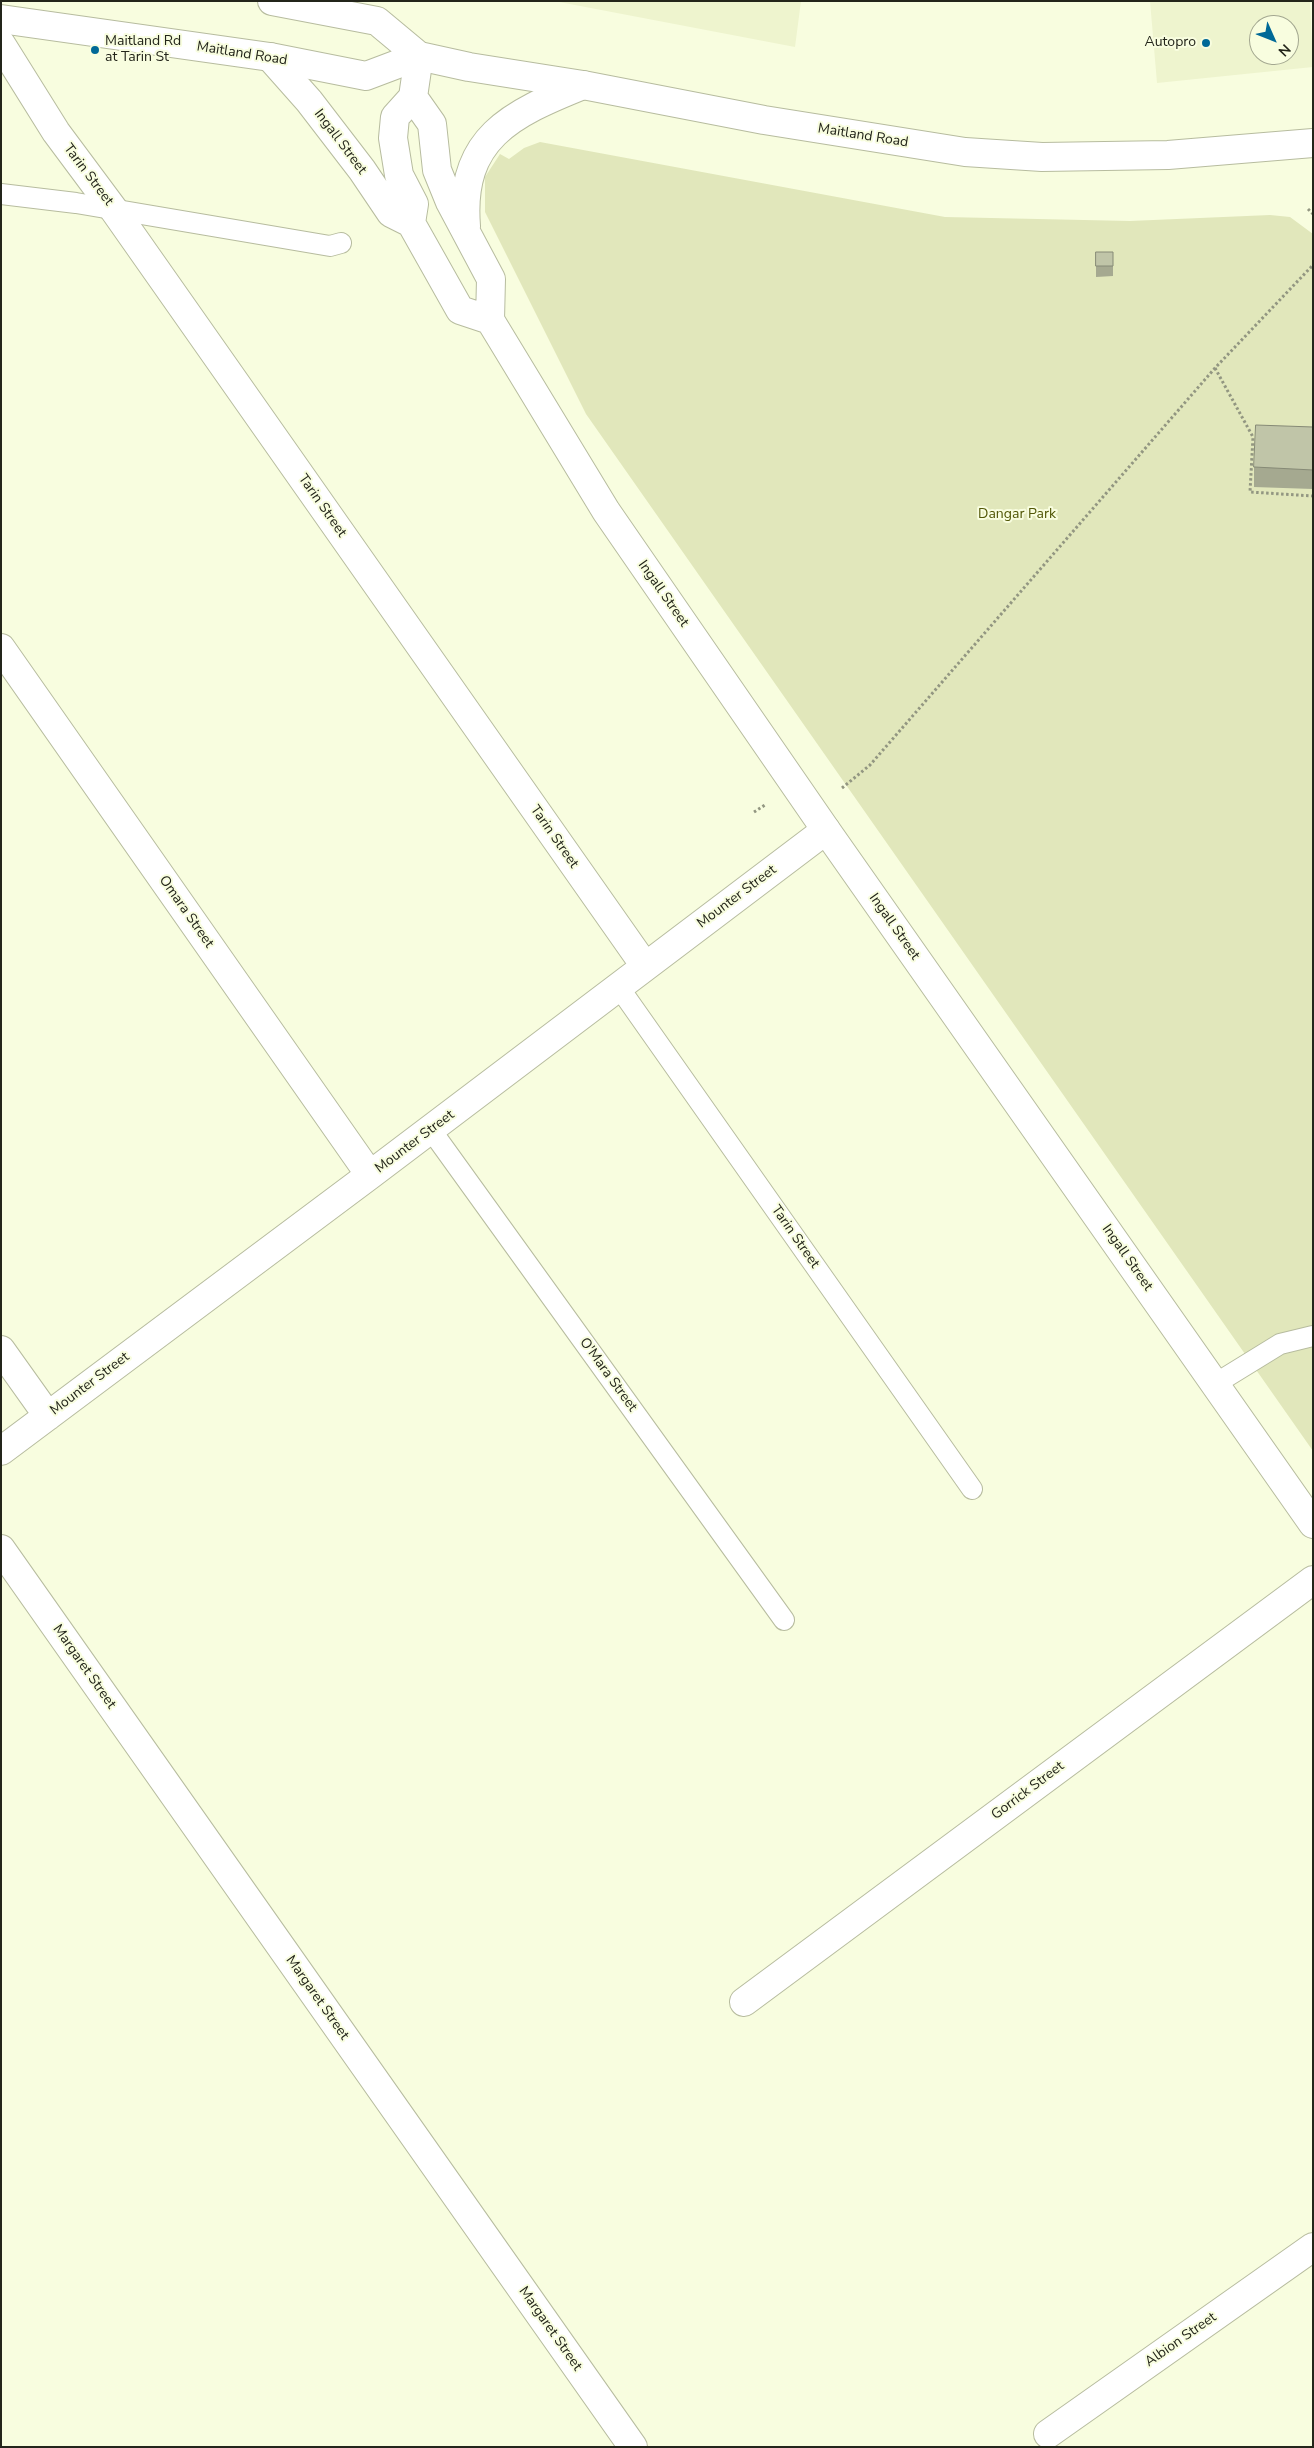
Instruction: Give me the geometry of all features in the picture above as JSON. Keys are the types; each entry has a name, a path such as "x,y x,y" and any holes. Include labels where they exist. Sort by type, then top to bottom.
{"street":[{"name":"Maitland Road","path":"272,1 377,21 419,56 469,67 583,85 764,120 965,152 1042,157 1168,155 1313,143"},
{"name":"Maitland Road","path":"1,19 270,57 366,76 419,56"},
{"name":"Tarin Street","path":"1,44 56,132 114,210 644,966"},
{"path":"413,97 432,124 437,170 466,235 491,279 490,320 460,310 412,223 414,204 399,175 392,138 395,117 413,97 419,56"},
{"name":"Ingall Street","path":"270,57 309,101 362,170 391,213 412,223"},
{"path":"466,235 466,185 477,156 487,141 505,124 522,113 551,98 583,85"},
{"name":"Ingall Street","path":"490,320 606,511 826,830 1313,1524"},
{"name":"Omara Street","path":"1,648 370,1175"},
{"name":"Mounter Street","path":"1,1451 431,1130 644,966 826,830"},
{"path":"1,1350 48,1416"},
{"name":"Margaret Street","path":"1,1549 633,2447"},
{"name":"Gorrick Street","path":"744,2002 1313,1580"},
{"name":"Albion Street","path":"1048,2434 1313,2247"}],"lane":[{"path":"1,194 114,210 330,246 341,243"},
{"name":"Tarin Street","path":"618,986 972,1489"},
{"name":"O'Mara Street","path":"431,1130 784,1620"},
{"path":"1215,1384 1280,1344 1313,1336"}],"path":[{"path":"1308,209 1313,214"},
{"path":"842,788 870,765 1215,368 1313,265"},
{"path":"1215,368 1254,437 1250,492 1313,496"},
{"path":"1254,437 1263,437"},
{"path":"754,812 765,805"}],"shaded area":[{"path":"554,1 801,1 795,47"},
{"name":"Autopro","path":"1150,1 1310,1 1313,67 1157,83"}],"green space":[{"name":"Dangar Park","path":"540,142 945,217 1130,221 1270,215 1290,217 1313,234 1313,1451 586,414 485,212 485,177 500,154 509,159 524,148"}],"building":[{"path":"1096,252 1113,252 1113,266 1096,266"},
{"path":"1256,425 1313,427 1313,470 1254,467"}],"place":[{"name":"Autopro","path":"1206,43"},
{"name":"Maitland Rd at Tarin St","path":"95,50"}]}
